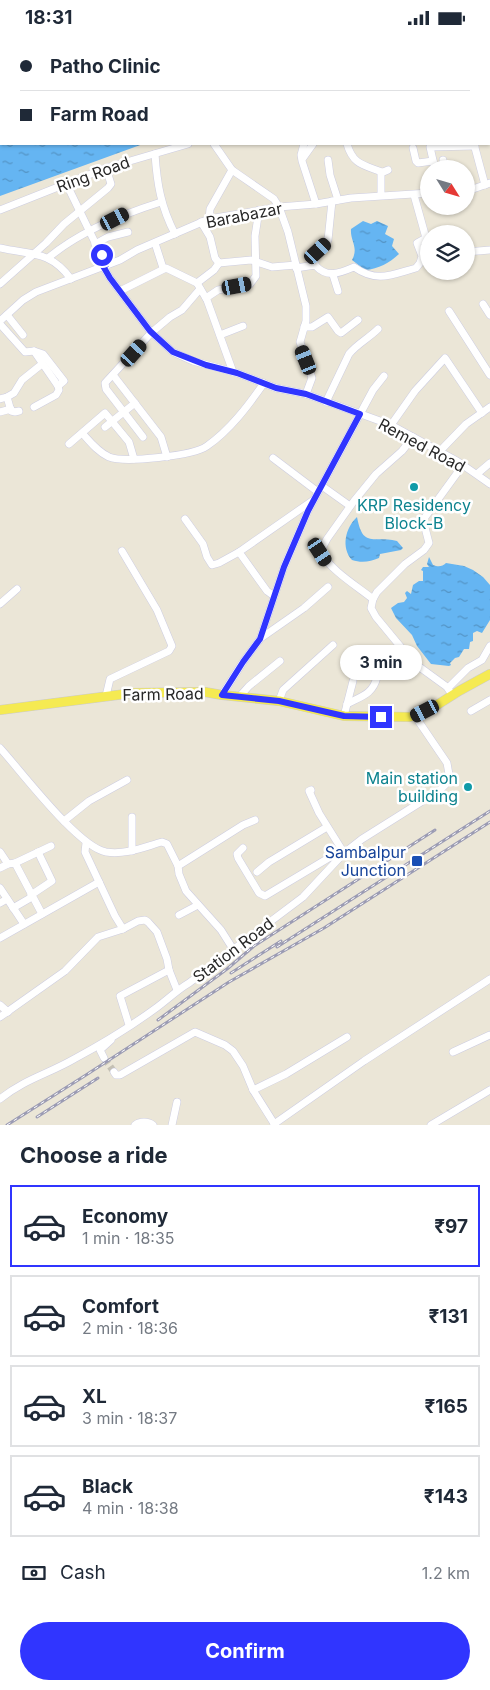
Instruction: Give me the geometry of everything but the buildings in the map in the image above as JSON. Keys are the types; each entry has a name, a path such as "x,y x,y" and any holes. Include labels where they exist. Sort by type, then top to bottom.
{"main road":[{"path":"485,679 490,674"},
{"name":"Farm Road","path":"0,710 132,693 206,692 279,701 344,716 415,716 436,705 450,692 485,679"}],"street":[{"name":"Ring Road","path":"0,205 114,161 177,145"},
{"name":"Ring Road","path":"0,210 106,167 155,154 178,145"},
{"path":"215,145 232,170 269,195 279,207 288,232 306,306 307,315 300,342 312,378 312,384 306,394"},
{"path":"304,145 301,155 302,161 316,204"},
{"path":"302,161 312,145"},
{"path":"347,145 350,154 358,163 385,171 381,176 380,195"},
{"path":"433,160 428,145 475,145 488,184 475,188"},
{"path":"413,148 416,161 420,163"},
{"path":"155,154 156,180 161,202 175,234"},
{"path":"328,160 335,200 329,236 327,242 315,254 315,265 321,271 333,275 354,267 365,275 382,277 416,268 420,263"},
{"path":"0,283 111,184 106,167"},
{"path":"210,219 210,209 232,170"},
{"name":"Remed Road","path":"66,183 110,278 151,333 168,349 206,365 233,372 276,388 306,394 391,425 440,451 490,483"},
{"name":"Barabazar","path":"0,323 23,300 36,292 105,266 210,219 259,210 335,200 380,195 420,194"},
{"path":"414,195 424,225"},
{"path":"48,258 70,242 128,213 161,202"},
{"path":"206,298 218,290 250,284 256,276 255,229 259,210"},
{"path":"201,222 210,237 215,258 219,263"},
{"path":"95,244 108,237 128,232"},
{"path":"155,243 163,268"},
{"path":"0,248 34,253 48,258 59,266 71,279"},
{"path":"475,251 490,250"},
{"path":"143,437 123,413 105,386 105,383 151,333 170,317 182,310 219,263 255,261 272,267 315,265"},
{"path":"120,291 163,268 169,268 199,286 206,298 233,372"},
{"path":"333,275 338,291"},
{"path":"483,304 490,315"},
{"path":"449,311 490,375"},
{"path":"7,315 23,335"},
{"path":"304,327 312,327 328,317 341,333 358,321"},
{"path":"0,323 24,352 34,351 46,357 62,378 63,383 58,386"},
{"path":"220,335 243,326"},
{"path":"326,402 349,354 354,347 368,339 378,329"},
{"path":"34,351 58,386 59,391 56,395 34,407"},
{"path":"391,425 415,391 445,358 482,413"},
{"path":"19,411 14,412 4,398 14,393 22,381 42,364"},
{"path":"113,375 161,437 166,457"},
{"path":"260,639 296,538 313,501 373,390 384,376"},
{"path":"82,434 97,449 109,457 134,459 192,453 206,447 239,416 264,383"},
{"path":"105,427 135,403"},
{"path":"440,451 466,424 490,407"},
{"path":"0,412 11,409"},
{"path":"69,444 105,413 130,442 134,459"},
{"path":"373,599 344,578 327,562 320,552 350,506 376,474 402,451 413,437"},
{"path":"273,458 350,506"},
{"path":"477,474 490,463"},
{"path":"463,465 423,519 430,543 424,550 405,564 377,592 373,599 372,609 404,653 418,667 450,692 468,668 482,659 490,646"},
{"path":"185,519 203,544 212,565 239,552 313,501"},
{"path":"106,697 110,679 172,648 157,610 122,551"},
{"path":"239,552 267,591 274,596"},
{"path":"222,695 260,639 304,608 328,587"},
{"path":"0,604 17,589"},
{"path":"279,701 283,690 333,645"},
{"path":"240,696 249,686 280,661"},
{"name":"Farm Road","path":"485,679 490,669"},
{"path":"347,704 374,688 377,677"},
{"path":"344,716 353,681"},
{"path":"470,711 490,700"},
{"name":"Station Road","path":"0,1099 12,1089 73,1060 156,1007 303,897 343,851 440,790 450,779 447,763 415,716"},
{"path":"0,748 64,821 86,843 104,852 119,853 162,842 167,844 178,866 183,885 221,930 233,949"},
{"path":"64,821 89,801 127,779"},
{"path":"243,847 237,854 238,858 260,893 266,896 343,851 319,813 309,791 311,790"},
{"path":"132,817 132,851"},
{"path":"178,866 243,825 255,820"},
{"path":"257,872 269,862 327,827"},
{"path":"86,843 85,852 123,929"},
{"path":"0,868 51,846"},
{"path":"13,908 52,881 38,851"},
{"path":"0,852 26,882 42,914"},
{"path":"0,938 99,882"},
{"path":"0,888 3,901 13,908 24,924"},
{"path":"179,915 198,905"},
{"path":"0,1017 65,971 98,937 144,920 148,921 157,932 177,990"},
{"path":"128,1025 120,996 169,970"},
{"path":"114,1072 116,1075 120,1075 195,1032 225,1045 233,1051 243,1066 253,1090 275,1124 364,1061 490,979"},
{"path":"0,1005 8,1011"},
{"path":"104,1057 100,1050 113,1035"},
{"path":"453,1052 490,1035"},
{"path":"253,1090 286,1074 347,1037"},
{"path":"432,1125 490,1090"},
{"path":"172,1125 177,1102"},
{"path":"135,1125 144,1122 153,1125"}],"water":[{"path":"0,145 140,145 0,196"},
{"path":"363,221 371,224 377,221 388,226 385,234 394,239 392,246 399,254 383,265 365,270 352,260 355,251 351,229"},
{"path":"357,517 359,527 366,537 397,541 403,548 380,554 379,558 372,560 362,562 352,560 346,550 346,538 347,532"},
{"path":"429,557 435,566 441,566 446,563 464,566 473,570 490,585 490,620 482,633 477,631 473,633 473,641 470,642 469,649 464,649 459,657 455,658 449,666 431,664 417,646 412,635 396,618 391,608 398,603 404,602 407,598 405,593 407,591 411,594 413,585 423,581 423,571 421,570 423,567 429,567 427,564"}],"tunnel":[{"path":"104,1058 114,1072"}],"railway":[{"path":"277,947 490,811"},
{"path":"7,1125 229,982 324,928 490,822"},
{"path":"158,1020 227,969 254,946 435,830"},
{"path":"231,973 281,941"},
{"path":"37,1117 98,1078"}],"place":[{"name":"KRP Residency Block-B","path":"414,487"},
{"name":"Main station building","path":"468,787"},
{"name":"Sambalpur Junction","path":"417,861"}],"route":[{"path":"102,255 106,265 103,266 110,278 150,331 173,352 193,361 237,373 276,388 306,394 360,414 308,511 284,567 260,639 222,695 279,701 344,716 381,717"}]}
